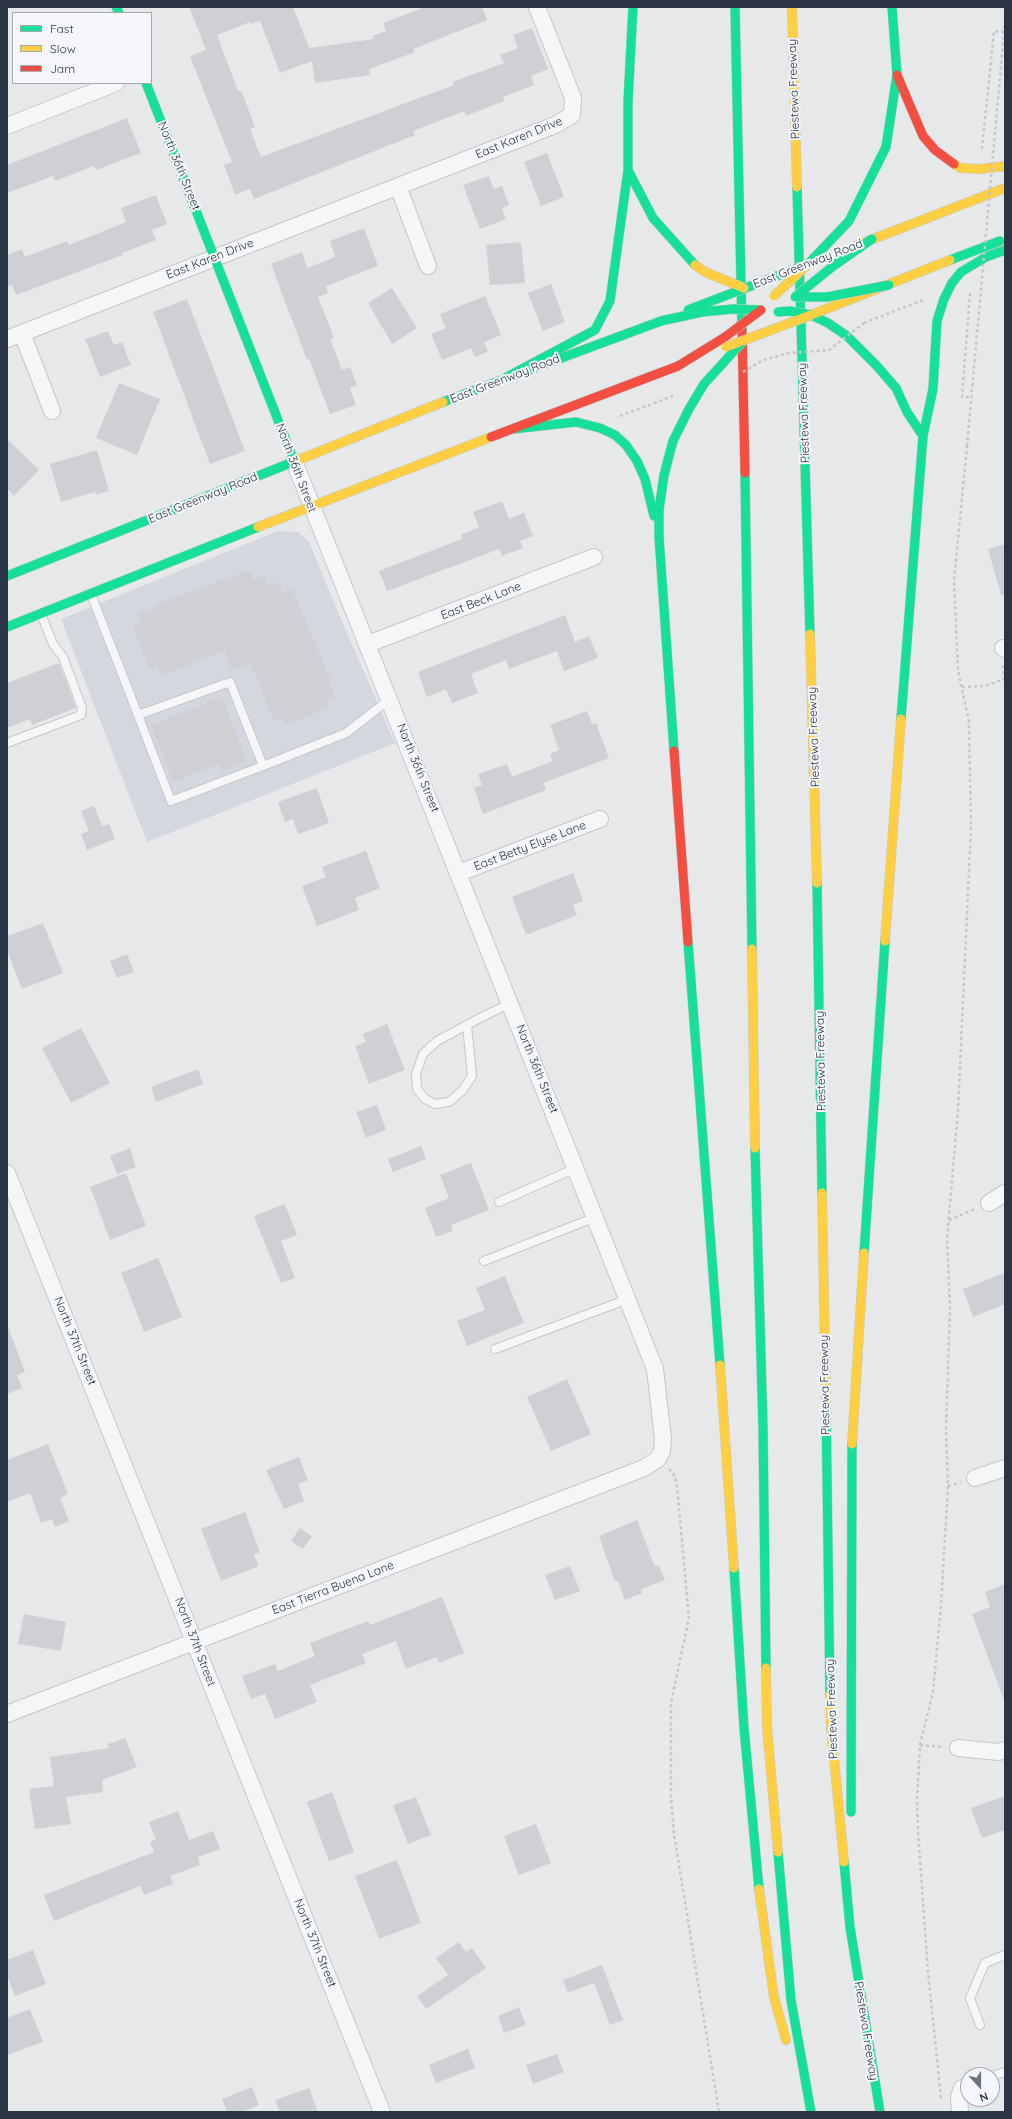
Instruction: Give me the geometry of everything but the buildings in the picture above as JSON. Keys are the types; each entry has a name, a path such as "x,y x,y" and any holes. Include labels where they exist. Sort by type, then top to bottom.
{"main road":[{"path":"507,378 595,330 610,301 621,212 628,170 628,100 633,7"},
{"path":"735,7 746,496 754,1122 763,1428 767,1728 791,2000 811,2112"},
{"name":"Piestewa Freeway","path":"792,7 816,833 831,1727 850,1927 880,2112"},
{"path":"678,366 725,336 761,310 767,294 808,264 850,221 886,147 897,75 892,7"},
{"path":"897,75 923,136 940,155 961,168 980,170 1005,166"},
{"name":"North 36th Street","path":"146,84 294,462"},
{"path":"628,170 653,218 695,265 705,272 744,288 767,294 795,297 828,297 889,285"},
{"name":"East Greenway Road","path":"7,576 507,378 660,321 1005,188"},
{"path":"789,2051 774,1997 756,1865 751,1812 659,537 660,510 664,475 673,441 704,384 744,340 832,267 872,239"},
{"path":"7,627 311,507 1005,240"},
{"path":"851,1819 853,1575 852,1427 904,672 923,436 933,389 937,320 944,299 952,283 961,272 986,257 1005,250"},
{"path":"660,321 702,312 733,309 761,310 772,317"},
{"path":"772,317 790,311 811,315 828,323 847,336 896,388 907,412 923,436"},
{"path":"513,429 576,422 600,428 615,435 626,445 637,461 645,479 659,537"},
{"path":"850,1927 851,1835"},
{"path":"793,2066 806,2112"}],"street":[{"name":"East Karen Drive","path":"7,339 555,125 572,115 573,98 538,7"},
{"path":"7,126 113,84"},
{"path":"398,186 428,266"},
{"path":"22,333 52,411"},
{"name":"North 36th Street","path":"294,462 459,872 655,1368 663,1439 662,1451 658,1459"},
{"name":"East Beck Lane","path":"368,644 594,557"},
{"name":"East Betty Elyse Lane","path":"459,872 600,819"},
{"name":"North 37th Street","path":"7,1173 382,2112"},
{"path":"989,1203 1005,1193"},
{"name":"East Tierra Buena Lane","path":"7,1714 644,1468 658,1459"},
{"path":"975,1478 1005,1468"},
{"path":"958,1748 999,1752 1005,1750"},
{"path":"960,2096 960,2112"}],"lane":[{"path":"91,594 171,801 346,733 390,699"},
{"path":"7,743 81,715 82,708 63,656 53,644 41,613"},
{"path":"138,715 230,682 263,766"},
{"path":"467,1025 472,1076 462,1091 449,1102 434,1104 425,1099 417,1089 416,1074 423,1054 437,1041 467,1025 511,1003"},
{"path":"499,1202 576,1168"},
{"path":"484,1261 596,1217"},
{"path":"495,1348 628,1299"},
{"path":"980,2025 970,1998 985,1963 1005,1955"}],"path":[{"path":"942,2105 929,1986 918,1833 920,1745 933,1692 941,1606 948,1486 946,1431 950,1307 948,1220 958,1110 971,828 969,722 958,670 954,580 1005,16"},
{"path":"982,150 994,31 1004,32"},
{"path":"971,288 962,397 971,397"},
{"path":"737,375 764,360 789,353 829,350 864,323 935,295 944,299"},
{"path":"600,428 604,422 676,395"},
{"path":"962,687 985,686 1004,679 1004,648"},
{"path":"948,1220 989,1203"},
{"path":"658,1459 675,1476 677,1486 689,1618 671,1703 671,1797 674,1826 719,2112"},
{"path":"920,1745 958,1748"}],"shaded area":[{"path":"278,531 299,532 309,542 395,743 147,842 61,619"}],"traffic: fast":[{"path":"116,7 118,12"},
{"path":"507,377 595,330 610,301 628,170 628,101 633,7"},
{"path":"735,7 742,330"},
{"path":"808,264 849,221 886,147 897,75 892,7"},
{"path":"146,84 294,461"},
{"path":"628,170 653,218 695,265"},
{"path":"797,187 810,634"},
{"path":"795,297 832,267 872,239"},
{"path":"950,260 1000,241"},
{"path":"901,719 923,436 933,389 937,321 944,299 952,283 961,272 986,257 1005,250"},
{"path":"688,310 808,264"},
{"path":"795,297 827,297 889,285"},
{"path":"661,321 702,312 733,309 761,310"},
{"path":"778,312 790,311 811,315"},
{"path":"811,315 828,323 847,336 876,365 896,388 907,412 923,436"},
{"path":"443,402 661,321"},
{"path":"689,409 704,384 744,340"},
{"path":"674,751 659,537 659,510 664,475 673,441 689,409"},
{"path":"513,429 576,422 600,428 615,435 626,445 637,461 645,479 654,516"},
{"path":"7,576 298,460"},
{"path":"745,473 752,949"},
{"path":"7,627 258,527"},
{"path":"817,883 822,1193"},
{"path":"864,1253 885,941"},
{"path":"688,942 720,1365"},
{"path":"755,1148 763,1428 766,1668"},
{"path":"826,1403 830,1695"},
{"path":"851,1812 852,1444"},
{"path":"734,1568 744,1728 759,1889"},
{"path":"778,1852 791,2000 811,2112"},
{"path":"844,1862 850,1927 880,2112"}],"traffic: slow":[{"path":"792,7 797,187"},
{"path":"954,164 961,168 980,169 1005,166"},
{"path":"855,246 1005,188"},
{"path":"811,315 950,260"},
{"path":"774,296 808,264"},
{"path":"695,265 705,272 744,288"},
{"path":"726,347 811,315"},
{"path":"298,460 443,402"},
{"path":"258,527 491,437"},
{"path":"810,634 817,883"},
{"path":"885,941 901,719"},
{"path":"752,949 755,1148"},
{"path":"822,1193 826,1403"},
{"path":"852,1444 864,1253"},
{"path":"720,1365 734,1568"},
{"path":"766,1668 767,1727 778,1852"},
{"path":"830,1695 831,1727 844,1862"},
{"path":"759,1889 774,1997 786,2040"}],"traffic: jam":[{"path":"897,75 923,136 935,150 954,164"},
{"path":"678,366 725,337 761,310"},
{"path":"742,330 745,473"},
{"path":"491,437 678,366"},
{"path":"674,751 688,942"}]}
